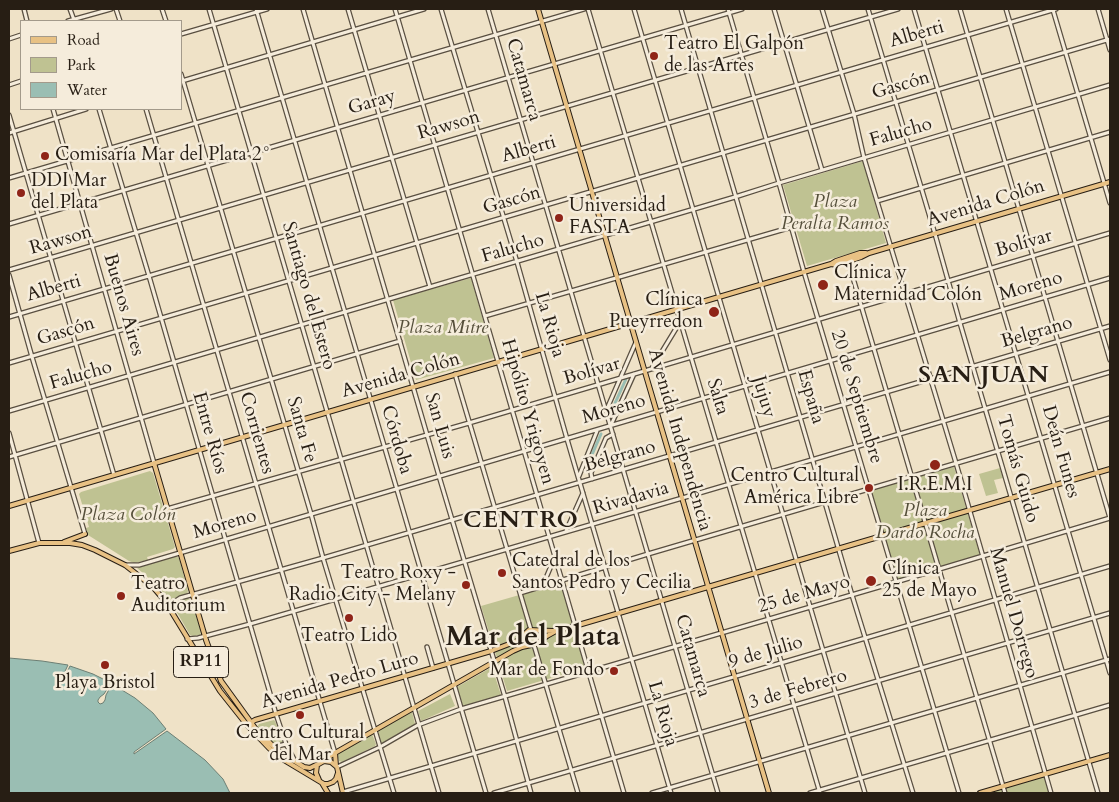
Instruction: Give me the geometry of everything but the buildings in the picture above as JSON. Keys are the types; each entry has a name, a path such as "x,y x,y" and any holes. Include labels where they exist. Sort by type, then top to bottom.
{"main road":[{"name":"Avenida Independencia","path":"538,9 769,793"},
{"name":"Avenida Colón","path":"9,506 677,310 836,261 891,247 1110,182"},
{"name":"Avenida Colón","path":"831,264 848,261 869,253"},
{"name":"Buenos Aires","path":"154,463 167,508"},
{"path":"535,644 526,642 524,639 525,634 533,630 559,630 575,626 1110,469"},
{"name":"RP11","path":"167,508 205,637 221,681 249,723 274,747 297,763"},
{"name":"RP11","path":"62,542 85,534"},
{"name":"RP11","path":"9,551 39,543 62,542 82,545 125,565 153,587 170,609 218,689 276,754 321,783"},
{"path":"533,630 539,633 540,636 535,644"},
{"path":"320,763 335,752 513,651 535,644 559,630"},
{"name":"Avenida Pedro Luro","path":"249,723 491,651 512,644 525,634"},
{"path":"512,644 516,646 513,651"},
{"name":"Corrientes","path":"335,752 337,767"},
{"path":"980,793 1110,755"},
{"path":"297,763 308,768 328,761 337,767 343,792"},
{"name":"RP11","path":"320,763 316,768 316,773 328,793"},
{"path":"321,783 328,784 333,782 338,773"}],"street":[{"path":"70,9 74,20 111,9"},
{"name":"Santiago del Estero","path":"209,9 439,793"},
{"path":"182,34 256,10 267,9"},
{"name":"San Luis","path":"303,9 532,793"},
{"path":"348,9 430,287"},
{"name":"Hipólito Yrigoyen","path":"395,9 624,793"},
{"path":"182,81 424,9"},
{"name":"La Rioja","path":"441,9 517,262 671,793"},
{"name":"Catamarca","path":"488,9 718,793"},
{"path":"9,178 584,9"},
{"name":"Salta","path":"588,9 819,792"},
{"name":"Jujuy","path":"634,9 865,793"},
{"name":"España","path":"681,9 852,595 912,793"},
{"name":"Garay","path":"9,224 643,38 728,11 742,9"},
{"path":"774,9 822,170"},
{"name":"Manuel Dorrego","path":"822,9 854,114 864,158 1052,793"},
{"name":"Tomás Guido","path":"868,9 1098,793"},
{"name":"Rawson","path":"9,270 898,9"},
{"name":"Deán Funes","path":"914,9 1094,618 1108,659 1110,673"},
{"path":"960,9 1110,518"},
{"path":"1006,9 1110,360"},
{"path":"1054,9 1110,204"},
{"name":"Alberti","path":"9,317 1054,9"},
{"path":"1098,9 1109,39 1110,50"},
{"name":"Córdoba","path":"256,10 486,793"},
{"name":"20 de Septiembre","path":"728,11 959,793"},
{"name":"Gascón","path":"9,364 1109,39"},
{"name":"Santa Fe","path":"182,81 394,793"},
{"name":"Falucho","path":"9,411 1110,86"},
{"name":"Buenos Aires","path":"53,110 154,463"},
{"path":"9,133 83,110"},
{"name":"Entre Ríos","path":"99,110 276,714 286,744 297,763"},
{"name":"Corrientes","path":"146,110 335,752"},
{"path":"9,115 114,475"},
{"path":"877,200 1110,132"},
{"path":"485,316 792,227"},
{"name":"Bolívar","path":"167,508 427,435 1110,233"},
{"path":"848,261 1005,793"},
{"path":"9,275 85,534"},
{"name":"Moreno","path":"125,565 139,565 1110,278"},
{"path":"652,368 680,321"},
{"name":"Belgrano","path":"170,609 177,600 192,595 366,546 1110,326"},
{"path":"9,457 400,341"},
{"path":"606,411 636,341"},
{"name":"Rivadavia","path":"187,639 205,637 250,624 1110,372"},
{"path":"455,374 520,593 533,630"},
{"path":"611,426 634,374"},
{"path":"520,593 1110,418"},
{"path":"578,476 597,430"},
{"path":"9,433 39,543"},
{"path":"592,479 591,473 606,438 613,434"},
{"path":"566,532 583,492"},
{"name":"25 de Mayo","path":"337,767 380,747 418,725 461,709 1110,518"},
{"path":"543,586 555,557"},
{"name":"9 de Julio","path":"343,792 1110,566"},
{"name":"3 de Febrero","path":"494,793 1110,613"},
{"path":"535,644 578,793"},
{"path":"427,647 433,668"},
{"path":"652,793 1108,659"},
{"path":"810,793 819,792 1110,705"},
{"path":"274,747 286,744"}],"green space":[{"name":"Plaza Peralta Ramos","path":"863,161 886,243 807,266 783,185"},
{"name":"Plaza Mitre","path":"471,278 494,358 416,380 393,300"},
{"name":"Plaza Dardo Rocha","path":"954,467 980,555 897,580 870,490"},
{"path":"1000,468 1003,478 994,480 998,493 986,496 979,474"},
{"name":"Plaza Colón","path":"150,471 153,473 175,547 147,557 148,560 134,563 88,535 86,528 89,527 79,494"},
{"path":"176,556 179,558 188,591 187,594 177,597 171,602 157,585 137,568"},
{"path":"561,583 585,668 507,691 481,606"},
{"path":"188,598 191,600 201,632 200,635 190,635 175,609 175,605 178,602"},
{"path":"183,646 199,671 192,670 190,673 191,677 180,670 175,662 176,651 179,647"},
{"path":"492,667 501,695 463,706 457,687"},
{"path":"450,694 455,706 421,721 418,711"},
{"path":"412,712 415,724 381,743 378,730"},
{"path":"274,720 283,742 274,745 257,727 259,724"},
{"path":"372,734 375,746 342,762 339,761 337,754"},
{"path":"1046,774 1051,793 980,793"}],"water":[{"path":"9,658 68,665 57,688 59,689 70,666 111,683 98,700 100,704 105,700 112,684 135,698 153,713 166,729 134,752 134,754 167,731 205,760 223,779 230,793 9,793"}],"waterway":[{"path":"611,412 626,379"},
{"path":"588,464 601,434"}],"place":[{"name":"Teatro El Galpón de las Artes","path":"654,56"},
{"name":"Comisaría Mar del Plata 2°","path":"45,156"},
{"name":"DDI Mar del Plata","path":"21,193"},
{"name":"Universidad FASTA","path":"559,218"},
{"name":"Clínica y Maternidad Colón","path":"823,285"},
{"name":"Clínica Pueyrredon","path":"714,312"},
{"name":"I.R.E.M.I","path":"935,465"},
{"name":"Centro Cultural América Libre","path":"869,488"},
{"name":"Catedral de los Santos Pedro y Cecilia","path":"502,573"},
{"name":"Clínica 25 de Mayo","path":"871,581"},
{"name":"Teatro Roxy - Radio City - Melany","path":"466,585"},
{"name":"Teatro Auditorium","path":"121,596"},
{"name":"Teatro Lido","path":"349,618"},
{"name":"Playa Bristol","path":"105,665"},
{"name":"Mar de Fondo","path":"614,671"},
{"name":"Centro Cultural del Mar","path":"300,715"}],"district":[{"name":"SAN JUAN","path":"984,376"},
{"name":"CENTRO","path":"521,521"},
{"name":"Mar del Plata","path":"533,638"}]}
